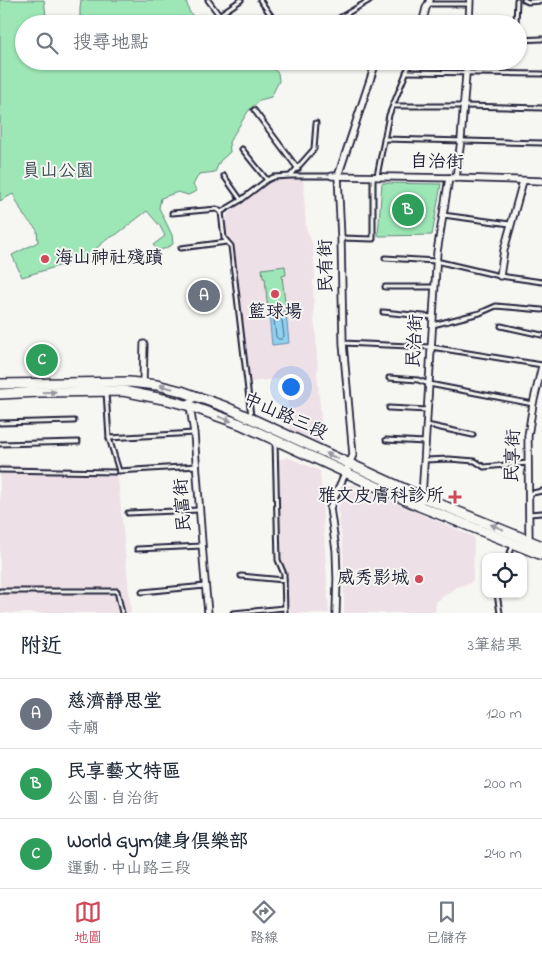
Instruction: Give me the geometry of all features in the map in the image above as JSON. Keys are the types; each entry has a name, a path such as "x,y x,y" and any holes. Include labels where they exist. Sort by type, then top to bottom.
{"main road":[{"name":"中山路三段","path":"0,384 129,382 157,385 194,395 350,464 420,501 514,544 542,546"},
{"name":"中山路三段","path":"0,394 123,391 190,406 240,424 346,473 527,544 542,555"}],"street":[{"path":"424,15 429,2"},
{"path":"469,15 470,2"},
{"name":"民有街","path":"336,613 336,550 330,508 353,455 344,343 341,238 335,176 373,70"},
{"path":"456,178 467,70"},
{"name":"自治街","path":"335,176 542,181"},
{"name":"民治街","path":"420,501 436,261 449,178"},
{"path":"500,276 504,250 523,180"},
{"path":"142,384 144,344"},
{"name":"民享街","path":"527,544 528,436 542,366"},
{"name":"民富街","path":"194,395 190,406 197,466 208,613"}],"lane":[{"path":"208,0 219,14 241,0"},
{"path":"260,0 271,15"},
{"path":"344,15 370,0"},
{"path":"516,15 517,0"},
{"path":"524,0 528,2 542,1"},
{"path":"429,2 470,2"},
{"path":"527,40 542,40"},
{"path":"341,238 373,239 375,177 389,115 406,72 542,74"},
{"path":"393,106 542,108"},
{"path":"254,110 298,168"},
{"path":"291,176 314,149 316,123"},
{"path":"384,139 542,143"},
{"path":"242,149 267,180"},
{"path":"224,176 241,200"},
{"path":"221,212 274,177 335,176"},
{"path":"172,213 217,209 221,212"},
{"path":"221,212 224,238 231,246 251,419"},
{"path":"443,215 511,224"},
{"path":"181,248 228,242"},
{"path":"385,258 436,261 500,276 542,282"},
{"path":"385,287 435,287"},
{"path":"432,326 480,313 496,306 542,310"},
{"path":"383,312 433,317"},
{"path":"500,326 542,335"},
{"path":"344,343 431,347 542,366"},
{"path":"389,378 418,380 429,384 533,404"},
{"path":"106,391 109,438 119,471 197,466"},
{"path":"389,408 427,410"},
{"path":"0,424 74,421"},
{"path":"426,425 473,435"},
{"path":"109,438 194,433"},
{"path":"275,440 278,560 284,574 285,613"},
{"path":"386,440 425,442"},
{"path":"0,444 78,442"},
{"path":"424,460 475,461 484,467 528,463"},
{"path":"0,470 114,472"},
{"path":"528,494 542,491"},
{"path":"128,513 200,510"},
{"path":"528,514 542,513"},
{"path":"510,553 514,544"},
{"path":"137,550 202,546"},
{"path":"241,576 284,580"},
{"path":"142,592 205,586"},
{"path":"0,597 0,591 117,591 122,613"},
{"path":"498,598 500,613"},
{"path":"233,613 284,608"}],"shaded area":[{"path":"296,177 303,179 306,228 313,245 315,279 313,280 314,321 323,445 290,430 285,378 250,382 234,244 226,236 226,218 228,213 269,182"},
{"path":"287,457 320,471 329,613 290,613 286,573 280,545 277,459 285,459"},
{"path":"0,465 117,469 131,613 0,613"},
{"path":"354,485 474,537 473,581 456,587 436,602 435,613 344,613 343,549 338,508 346,487"}],"green space":[{"name":"員山公園","path":"0,0 44,0 46,15 15,15 15,70 274,70 278,73 279,81 271,97 260,100 249,110 229,142 230,152 220,161 215,172 199,174 193,185 197,191 188,195 178,192 161,198 159,208 172,235 173,244 164,249 158,250 153,245 165,236 160,226 147,211 106,240 85,258 22,277 12,255 38,242 37,230 24,216 13,194 0,201"},
{"path":"81,0 186,0 192,15 80,15"},
{"path":"382,183 441,184 432,235 378,236"},
{"name":"籃球場","path":"285,266 286,275 282,276 286,310 268,312 265,278 263,278 262,269"}],"water":[{"path":"286,312 289,343 272,345 269,314"}],"place":[{"name":"民享藝文特區","path":"408,210"},
{"name":"海山神社殘蹟","path":"45,259"},
{"name":"籃球場","path":"275,294"},
{"name":"慈濟靜思堂","path":"204,296"},
{"name":"World Gym健身俱樂部","path":"42,360"},
{"name":"雅文皮膚科診所","path":"455,497"},
{"name":"威秀影城","path":"419,579"}]}
